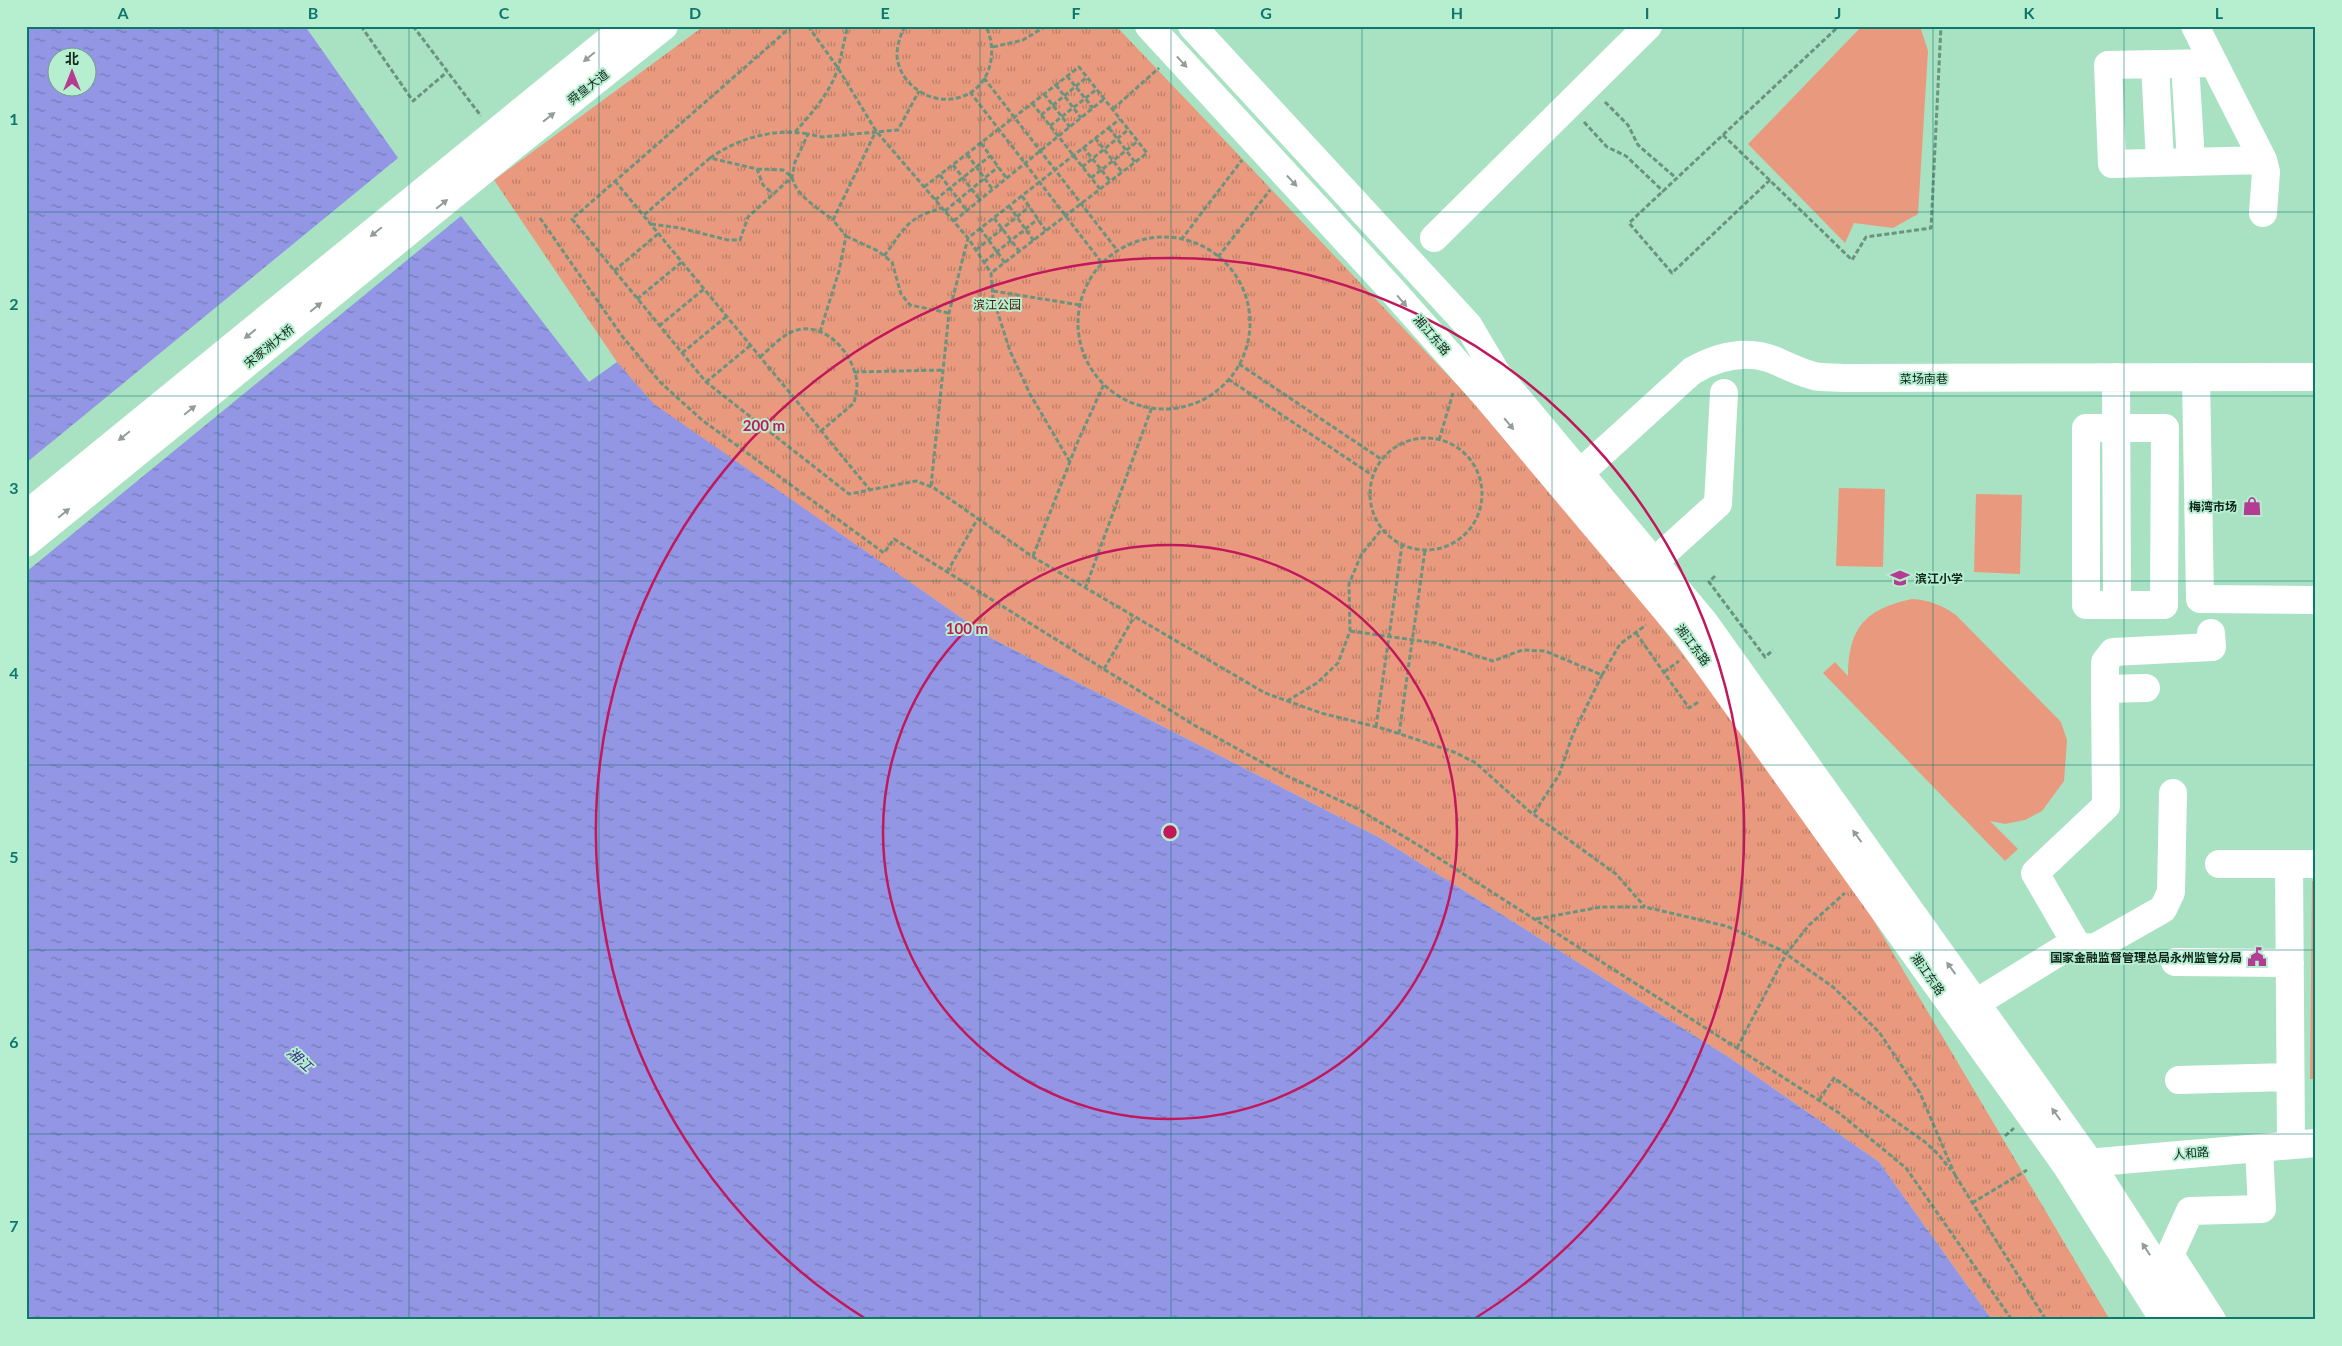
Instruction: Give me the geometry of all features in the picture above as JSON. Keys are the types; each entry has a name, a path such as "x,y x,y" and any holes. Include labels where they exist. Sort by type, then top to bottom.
{"main road":[{"name":"舜皇大道","path":"498,135 626,26"},
{"name":"舜皇大道","path":"498,135 664,26"},
{"name":"湘江东路","path":"1149,26 1392,290 1461,368 1687,635 1861,879 2078,1164 2192,1320"},
{"name":"湘江东路","path":"1192,26 1468,325 1497,374 1704,622 1976,1004 2078,1164 2164,1320"},
{"path":"1434,238 1648,26"},
{"path":"2195,26 2263,160 2266,172 2263,213"},
{"path":"2214,63 2108,65 2112,164 2263,160"},
{"path":"2155,64 2160,162"},
{"path":"2185,64 2191,161"},
{"name":"宋家洲大桥","path":"26,515 498,135"},
{"name":"宋家洲大桥","path":"26,543 498,135"},
{"name":"菜场南巷","path":"1580,473 1692,371 1709,361 1730,355 1750,354 1772,360 1793,370 1826,377 2316,376"},
{"path":"2116,377 2116,428 2117,605 2164,604 2164,428 2116,428"},
{"path":"2196,377 2200,600 2316,600"},
{"path":"1654,562 1718,504 1724,393"},
{"path":"2173,793 2170,892 2163,909 2096,947 2080,948 2035,873 2106,806 2105,662 2113,652 2212,647 2212,634"},
{"path":"2105,689 2146,688"},
{"path":"2220,864 2316,864"},
{"path":"2289,864 2290,1077 2303,1144"},
{"path":"1976,1004 2075,942"},
{"path":"2175,962 2290,963"},
{"path":"2179,1080 2290,1077"},
{"name":"人和路","path":"2078,1164 2303,1144"},
{"path":"2212,1320 2170,1255 2190,1211 2262,1208 2259,1148"}],"path":[{"path":"361,26 413,101 447,72"},
{"path":"413,26 498,135"},
{"path":"792,26 572,219 706,382 849,494 916,481 931,486 1085,589 1265,693 1321,713 1376,727 1454,752 1476,764 1534,814 1616,874 1644,907"},
{"path":"808,26 838,68 876,131 968,238 991,273 993,291 1010,351 1030,394 1070,462"},
{"path":"794,132 824,98 838,68 848,26"},
{"path":"904,26 898,41 897,56 901,71 910,84 919,91 936,98 951,99 970,92 989,71 993,47 992,39 986,26"},
{"path":"993,47 1023,40 1046,26"},
{"path":"1770,180 1672,273 1629,223 1839,26"},
{"path":"1723,135 1852,260 1866,237 1931,228 1942,26"},
{"path":"1112,109 1174,54"},
{"path":"924,187 1079,67 1147,152 991,273"},
{"path":"1067,76 1093,108"},
{"path":"984,78 1117,250"},
{"path":"1041,115 1087,78"},
{"path":"1056,85 1081,118"},
{"path":"1588,85 1628,126 1638,145 1677,179"},
{"path":"1050,126 1097,89"},
{"path":"644,216 710,158 726,147 750,138 777,132 794,132 822,137 898,130 919,91"},
{"path":"970,92 1102,264"},
{"path":"1044,94 1070,127"},
{"path":"954,221 1104,99"},
{"path":"1032,103 1100,189"},
{"path":"1568,106 1607,147 1626,156 1664,192"},
{"path":"931,486 949,313 968,238 1120,118"},
{"path":"1109,128 1135,162"},
{"path":"1082,167 1129,129"},
{"path":"833,220 876,131"},
{"path":"808,134 795,162 792,177 794,185 833,220 846,236 892,262 901,294 910,305 949,313"},
{"path":"1095,138 1122,172"},
{"path":"1091,178 1138,141"},
{"path":"1181,240 1256,142"},
{"path":"981,143 1007,179"},
{"path":"1083,147 1110,182"},
{"path":"967,154 993,190"},
{"path":"935,200 990,156"},
{"path":"710,158 757,169 783,170 792,177"},
{"path":"953,165 980,200"},
{"path":"884,256 907,225 918,216 944,209 998,167"},
{"path":"757,169 763,185 773,194"},
{"path":"1218,257 1284,172"},
{"path":"940,175 967,211"},
{"path":"651,224 680,228 728,240 740,240 748,217 792,177"},
{"path":"615,181 870,490"},
{"path":"1022,196 1046,231"},
{"path":"1009,206 1034,241"},
{"path":"976,250 1029,206"},
{"path":"540,218 622,336 660,382 702,420 884,553 894,539 1194,725 1286,776 1358,809 1536,919 1839,1113 1906,1168 2012,1320"},
{"path":"994,218 1020,252"},
{"path":"984,262 1038,219"},
{"path":"980,228 1005,263"},
{"path":"614,271 659,233"},
{"path":"820,332 839,271 846,236"},
{"path":"1171,237 1200,244 1225,261 1242,286 1250,314 1248,344 1239,364 1228,379 1214,392 1190,405 1163,409 1136,404 1112,391 1093,372 1081,347 1077,320 1083,293 1096,270 1117,250 1141,240 1171,237"},
{"path":"637,299 682,262"},
{"path":"660,326 704,289"},
{"path":"993,291 1080,305"},
{"path":"682,353 727,316"},
{"path":"760,357 787,334 802,329 820,332 837,342 851,361 857,384 854,403 822,431"},
{"path":"706,382 751,345"},
{"path":"1239,364 1381,459"},
{"path":"1439,440 1461,368"},
{"path":"854,372 943,370"},
{"path":"1228,379 1372,476"},
{"path":"1033,556 1070,462 1104,384"},
{"path":"1085,589 1152,407"},
{"path":"1413,439 1439,440 1450,443 1465,454 1476,468 1482,486 1482,504 1475,522 1464,536 1448,546 1425,550 1412,549 1395,542 1381,530 1372,513 1369,494 1372,476 1381,459 1395,446 1413,439"},
{"path":"947,572 978,518"},
{"path":"1287,701 1317,683 1338,663 1350,631 1349,584 1361,555 1381,530"},
{"path":"1376,727 1402,545"},
{"path":"1399,734 1425,550"},
{"path":"1716,576 1709,582 1765,657 1773,650"},
{"path":"1104,669 1134,617"},
{"path":"1534,814 1559,775 1573,734 1602,675 1620,644 1646,625"},
{"path":"1350,631 1435,643 1493,661 1522,650 1545,651 1602,675"},
{"path":"1636,632 1690,708 1700,700"},
{"path":"1737,1048 1786,954 1808,925 1861,879"},
{"path":"1536,919 1601,907 1644,907 1726,926 1786,954 1833,987 1879,1032 1920,1093 1955,1176"},
{"path":"1819,1100 1834,1078 1925,1142 1938,1154 1955,1176 2046,1320"},
{"path":"2004,1136 2016,1126"},
{"path":"1972,1203 2027,1170"}],"green space":[{"name":"滨江公园","path":"704,26 1116,26 1463,391 1610,560 1704,682 1867,909 2110,1320 1992,1320 1879,1162 1730,1058 1380,838 989,637 653,404 617,362 494,180"},
{"path":"1862,26 1920,26 1928,51 1918,214 1893,228 1854,223 1845,243 1748,144"},
{"path":"1839,488 1885,489 1883,567 1836,566"},
{"path":"1976,494 2022,495 2020,574 1974,572"},
{"path":"1912,599 1946,608 1956,615 2061,722 2067,740 2064,781 2042,811 2025,820 2005,824 1990,821 2018,849 2005,861 1823,673 1835,662 1848,676 1851,645 1862,623 1882,608"},
{"path":"2312,881 2316,881 2316,1079 2310,1079"}],"water":[{"path":"26,26 305,26 398,158 26,463"},
{"name":"湘江","path":"461,216 589,382 617,362 654,404 989,637 1380,838 1730,1058 1879,1162 1992,1320 26,1320 26,572"}],"place":[{"name":"梅湾市场","path":"2252,506"},
{"name":"滨江小学","path":"1900,578"},
{"name":"国家金融监督管理总局永州监管分局","path":"2257,957"}]}
